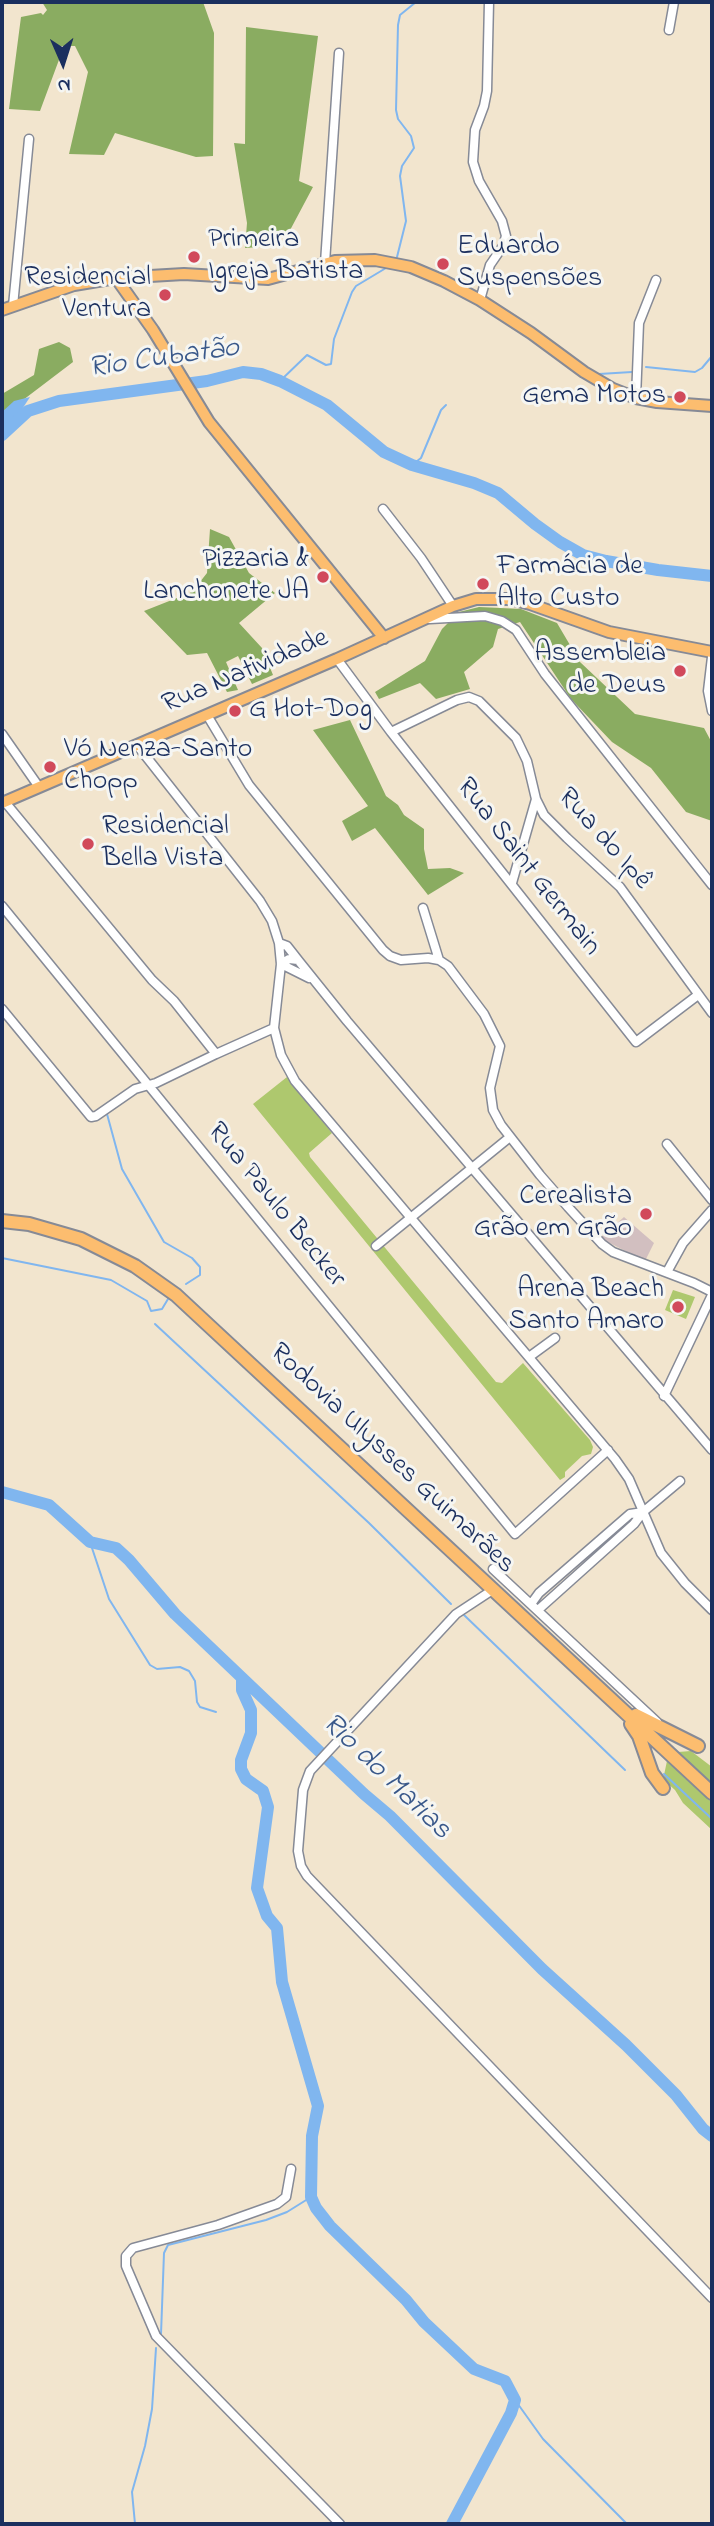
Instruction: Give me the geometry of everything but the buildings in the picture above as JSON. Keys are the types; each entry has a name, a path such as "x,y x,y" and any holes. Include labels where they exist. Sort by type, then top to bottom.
{"highway":[{"name":"Rodovia Ulysses Guimarães","path":"2,1221 29,1224 81,1239 154,1278 194,1310 712,1793"},
{"path":"620,1706 698,1746"},
{"path":"620,1706 639,1736 652,1773 663,1788"}],"main road":[{"path":"7,308 74,285 116,278 170,274 268,279 326,263 361,259 400,265 432,275 480,300 600,382 636,398 670,404 712,406"},
{"path":"116,278 153,330 202,412 384,638"},
{"name":"Rua Natividade","path":"4,802 337,659 453,606 476,599 510,599 548,609 586,625 632,639 712,654"}],"street":[{"path":"480,300 490,265 503,246 506,236 473,162 475,130 487,91 489,2"},
{"path":"669,30 674,2"},
{"path":"326,263 339,53"},
{"path":"7,308 29,139"},
{"path":"636,398 639,323 656,280"},
{"path":"383,509 453,606"},
{"path":"423,620 485,616 502,621 516,630 545,674 712,885"},
{"path":"712,654 708,691 712,711"},
{"name":"Rua Saint Germain","path":"337,659 391,732 636,1042 698,995"},
{"path":"391,732 457,699 474,698 518,740 527,761 536,799 512,883"},
{"path":"206,715 249,785 383,950 393,958 401,960 439,960 484,1014 500,1046 490,1087 490,1099 496,1116 540,1175 605,1247 712,1294 664,1396"},
{"path":"2,734 39,787"},
{"path":"137,745 260,901 272,921 279,943 281,964 281,984 274,1028 282,1055 295,1081 608,1450 629,1479 661,1553 673,1570 712,1610"},
{"name":"Rua do Ipê","path":"536,799 544,815 620,887 712,1013"},
{"path":"4,802 144,971 208,1041 216,1054"},
{"name":"Rua Paulo Becker","path":"2,906 515,1534 608,1450"},
{"path":"423,908 439,960"},
{"path":"279,943 287,946 347,1021 712,1450"},
{"path":"281,964 289,959 298,960"},
{"path":"281,964 315,982"},
{"path":"281,984 292,976 303,975"},
{"path":"2,1009 91,1116 96,1116 135,1089 274,1028"},
{"path":"376,1246 510,1137"},
{"path":"667,1144 712,1200"},
{"path":"667,1272 683,1243 712,1210"},
{"path":"529,1357 555,1338"},
{"path":"535,1607 549,1601 634,1524 643,1512 680,1481"},
{"path":"535,1607 539,1593 630,1514 643,1512"},
{"path":"493,1569 655,1719 661,1728"},
{"path":"494,1589 456,1614 305,1779 298,1851 301,1866 307,1876 712,2298"},
{"path":"517,1590 539,1593"},
{"path":"549,1601 551,1623"},
{"path":"291,2169 286,2197 277,2204 232,2221 133,2248 126,2256 126,2266 156,2336 340,2524"}],"shaded area":[{"path":"624,1217 654,1243 645,1261 600,1238"}],"green space":[{"path":"42,2 203,2 214,33 213,156 196,157 115,133 104,155 69,154 88,72 75,46 61,46 63,49 40,111 9,109 21,17 41,13 43,15 47,10"},
{"path":"246,27 318,36 299,181 313,187 288,234 280,232 261,247 245,248 247,223 234,143 245,144"},
{"path":"59,342 70,348 73,362 2,416 2,394 34,375 39,349"},
{"path":"210,529 229,537 249,573 275,593 239,623 262,648 273,675 252,684 238,656 226,662 238,690 227,692 207,653 187,655 144,611 192,592 207,573"},
{"path":"479,607 521,609 557,623 580,662 635,714 704,728 712,743 712,821 686,812 651,768 612,742 571,699 520,622 498,629 493,647 464,672 470,689 436,699 420,683 379,699 375,692 425,661 442,629 459,612"},
{"path":"350,720 386,796 398,805 404,815 424,829 428,869 450,868 464,873 428,895 375,828 352,841 342,821 368,806 313,730"},
{"path":"287,1077 332,1133 309,1153 310,1157 496,1382 502,1383 523,1363 590,1440 593,1447 591,1454 582,1456 565,1472 565,1477 560,1480 253,1104"},
{"name":"Arena Beach Santo Amaro","path":"673,1290 695,1297 686,1319 665,1310"},
{"path":"691,1751 712,1767 712,1785 678,1752"},
{"path":"667,1761 712,1802 712,1830 683,1803 665,1781"}],"water":[{"path":"30,397 2,440 2,412 14,401"}],"waterway":[{"path":"397,257 406,221 400,176 402,166 414,148 411,136 398,119 396,110 398,25 400,15 416,2"},
{"path":"280,381 307,355 326,365 331,364 334,339 352,292 356,286 386,268"},
{"path":"646,367 695,372 712,356"},
{"name":"Rio Cubatão","path":"2,435 28,411 59,401 207,381 243,372 261,374 327,405 384,452 412,465 498,493 535,524 583,555 658,570 712,576"},
{"path":"599,374 632,372"},
{"path":"412,465 421,458 441,410 446,405"},
{"path":"107,1114 122,1169 164,1242 192,1258 200,1267 200,1275 186,1284"},
{"path":"2,1258 111,1280 147,1301 151,1311 162,1309 168,1299"},
{"path":"155,1324 369,1523 451,1604"},
{"name":"Rio do Matias","path":"2,1492 49,1505 90,1542 116,1548 175,1614 390,1816 542,1969 626,2045 712,2136"},
{"path":"90,1542 109,1599 150,1665 157,1669 180,1667 189,1671 195,1681 200,1707 216,1712"},
{"path":"464,1615 625,1770"},
{"path":"242,1680 242,1690 251,1710 251,1733 241,1760 241,1769 246,1779 263,1791 268,1807 257,1888 267,1916 277,1928 282,1982 318,2106 312,2136 311,2197 330,2226 406,2300 424,2322 474,2369 505,2381 515,2400 511,2413 452,2524"},
{"path":"664,1774 712,1819"},
{"path":"161,2334 164,2253 168,2245 266,2220 287,2212 311,2197"},
{"path":"135,2524 132,2492 152,2409 156,2348"},
{"path":"515,2400 543,2439 627,2524"}],"place":[{"name":"Primeira Igreja Batista","path":"194,257"},
{"name":"Eduardo Suspensões","path":"443,264"},
{"name":"Residencial Ventura","path":"165,295"},
{"name":"Gema Motos","path":"680,397"},
{"name":"Pizzaria & Lanchonete JA","path":"323,577"},
{"name":"Farmácia de Alto Custo","path":"483,584"},
{"name":"Assembleia de Deus","path":"680,671"},
{"name":"G Hot-Dog","path":"235,711"},
{"name":"Vó Nenza-Santo Chopp","path":"50,767"},
{"name":"Residencial Bella Vista","path":"88,844"},
{"name":"Cerealista Grão em Grão","path":"646,1214"},
{"name":"Arena Beach Santo Amaro","path":"678,1307"}]}
